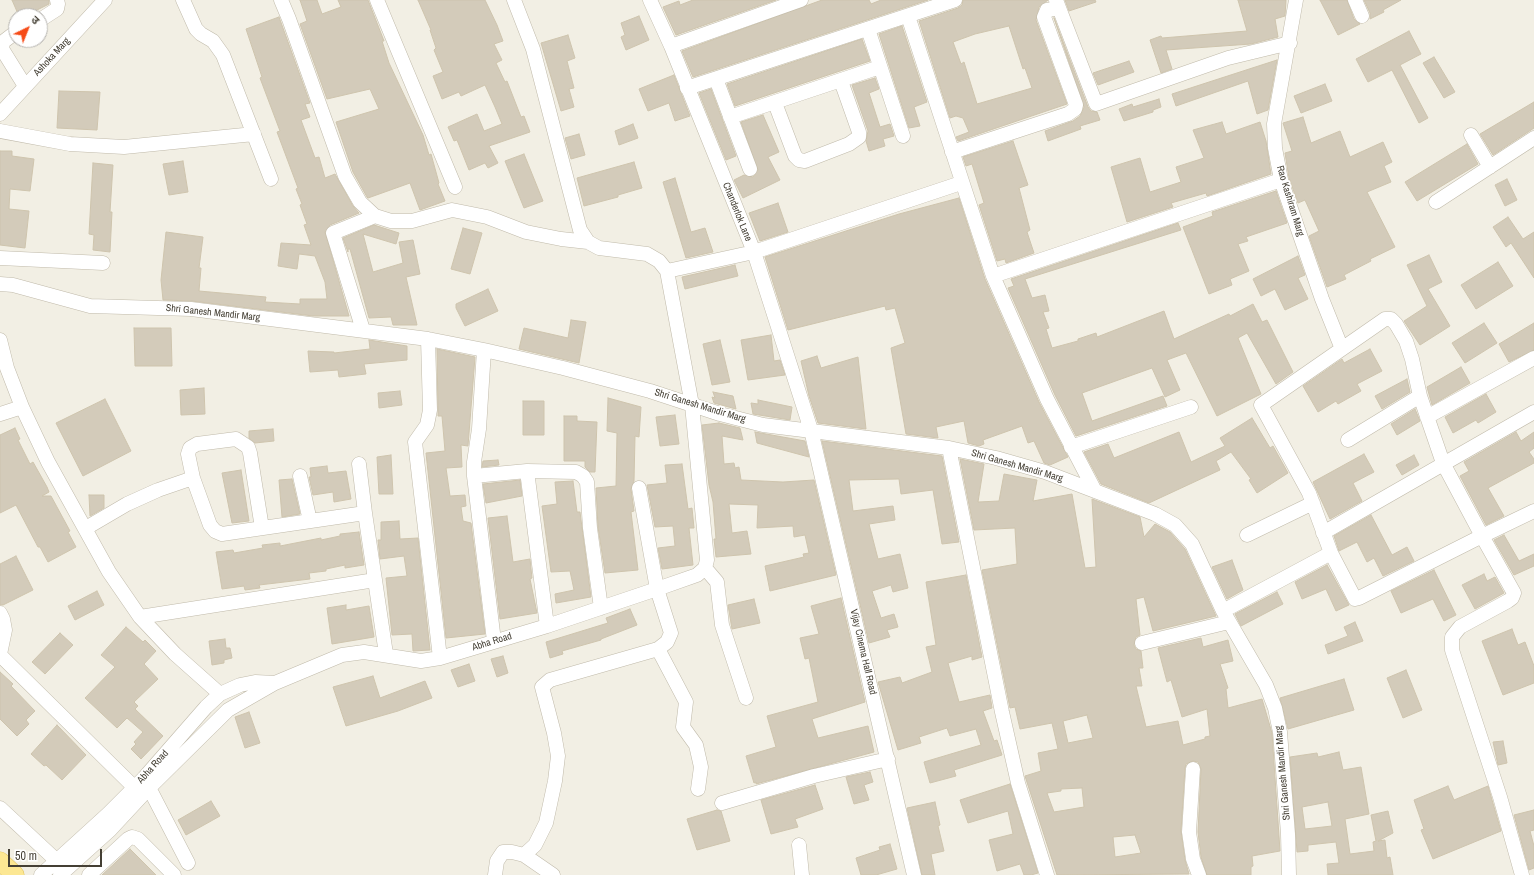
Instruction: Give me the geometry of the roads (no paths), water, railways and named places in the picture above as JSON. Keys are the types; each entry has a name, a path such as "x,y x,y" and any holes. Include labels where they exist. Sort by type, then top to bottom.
{"main road":[{"path":"0,861 15,875"}],"street":[{"path":"48,15 57,9 57,0"},
{"name":"Ashoka Marg","path":"0,114 105,0"},
{"path":"183,0 196,29 200,34 213,41 223,55 271,179"},
{"path":"281,0 345,176 360,202 375,216 392,221 412,221 452,210 487,217 526,232 561,239 588,242 599,248 646,254 659,261 667,271 692,405 708,560 705,568 717,582 722,625 746,698"},
{"path":"377,0 455,187"},
{"path":"514,0 533,50 580,230 588,242"},
{"name":"Chanderlok Lane","path":"650,0 671,46 754,252 811,430"},
{"path":"671,46 801,0"},
{"path":"687,88 955,0"},
{"name":"Rao Kashiram Marg","path":"1296,0 1290,43 1274,124 1275,148 1281,180 1322,299 1342,349"},
{"path":"1355,0 1362,16"},
{"path":"952,152 1068,114 1076,109 1044,17 1047,10 1058,4 1096,104 1228,58 1290,43"},
{"path":"908,16 961,183 993,276 1046,399 1096,491"},
{"path":"868,29 903,136"},
{"path":"8,38 3,42 1,48 25,86"},
{"path":"730,117 880,67"},
{"path":"716,79 750,169"},
{"path":"775,103 796,156 799,160 805,161 849,144 859,137 859,132 841,81"},
{"path":"0,131 70,144 124,147 254,134"},
{"path":"1471,135 1490,167"},
{"path":"1436,202 1534,138"},
{"path":"993,276 1281,180"},
{"path":"667,271 754,252 961,183"},
{"path":"363,330 333,233 375,216"},
{"path":"0,258 102,263"},
{"name":"Shri Ganesh Mandir Marg","path":"0,284 13,285 90,306 191,309 428,338 563,368 763,425 950,448 996,458 1038,470 1156,514 1175,525 1192,544 1226,616 1266,685 1275,708 1280,732 1288,834 1288,875"},
{"path":"1522,875 1500,797 1452,650 1452,638 1460,627 1508,601 1512,598 1514,593 1482,536 1443,463 1420,396 1412,359 1406,341 1396,324 1391,319 1385,319 1261,405 1313,503 1331,553 1352,596 1359,598 1482,536 1534,511"},
{"path":"428,338 430,410 427,425 415,442 440,658"},
{"path":"0,340 7,368 22,407 48,462 86,528 109,572 140,617 175,654 220,694"},
{"path":"484,350 479,429 474,462 474,476 494,641"},
{"path":"1427,417 1534,358"},
{"path":"1348,440 1420,396"},
{"path":"0,414 22,407"},
{"path":"1072,447 1191,407"},
{"path":"1324,532 1534,412"},
{"name":"Vijay Cinema Hall Road","path":"811,430 914,875"},
{"path":"262,528 248,447 243,442 236,440 197,444 190,448 188,454 193,478 210,525 215,531 222,534 365,513"},
{"path":"950,448 1003,719 1018,783 1047,875"},
{"path":"359,464 386,654"},
{"path":"474,476 527,471 576,472 583,476 587,482 590,528 601,608"},
{"path":"527,471 547,626"},
{"path":"300,476 310,521"},
{"path":"86,528 140,498 193,478"},
{"path":"524,855 535,845 546,823 555,781 558,756 554,733 542,687 550,680 658,649 668,642 671,633 657,589 639,488"},
{"path":"1246,535 1313,503"},
{"path":"1142,643 1226,616 1331,553"},
{"name":"Abha Road","path":"41,875 228,710 275,682 342,655 364,652 386,654 421,661 440,658 547,626 657,589 696,575 705,568"},
{"path":"140,617 375,580"},
{"path":"0,613 5,630 0,654 143,784 188,863"},
{"path":"658,649 686,702 683,727 696,745 701,767 698,789"},
{"name":"Abha Road","path":"60,875 110,830 143,784 206,707 220,694 240,685 255,682 275,682"},
{"path":"722,803 814,776 888,759"},
{"path":"1193,769 1189,832 1193,859 1198,875"},
{"path":"0,808 57,861"},
{"path":"110,830 123,843"},
{"path":"89,875 123,843 132,838 138,839 174,875"},
{"path":"799,845 802,875"},
{"path":"495,875 497,862 503,852 512,852 524,855 553,875"}]}
